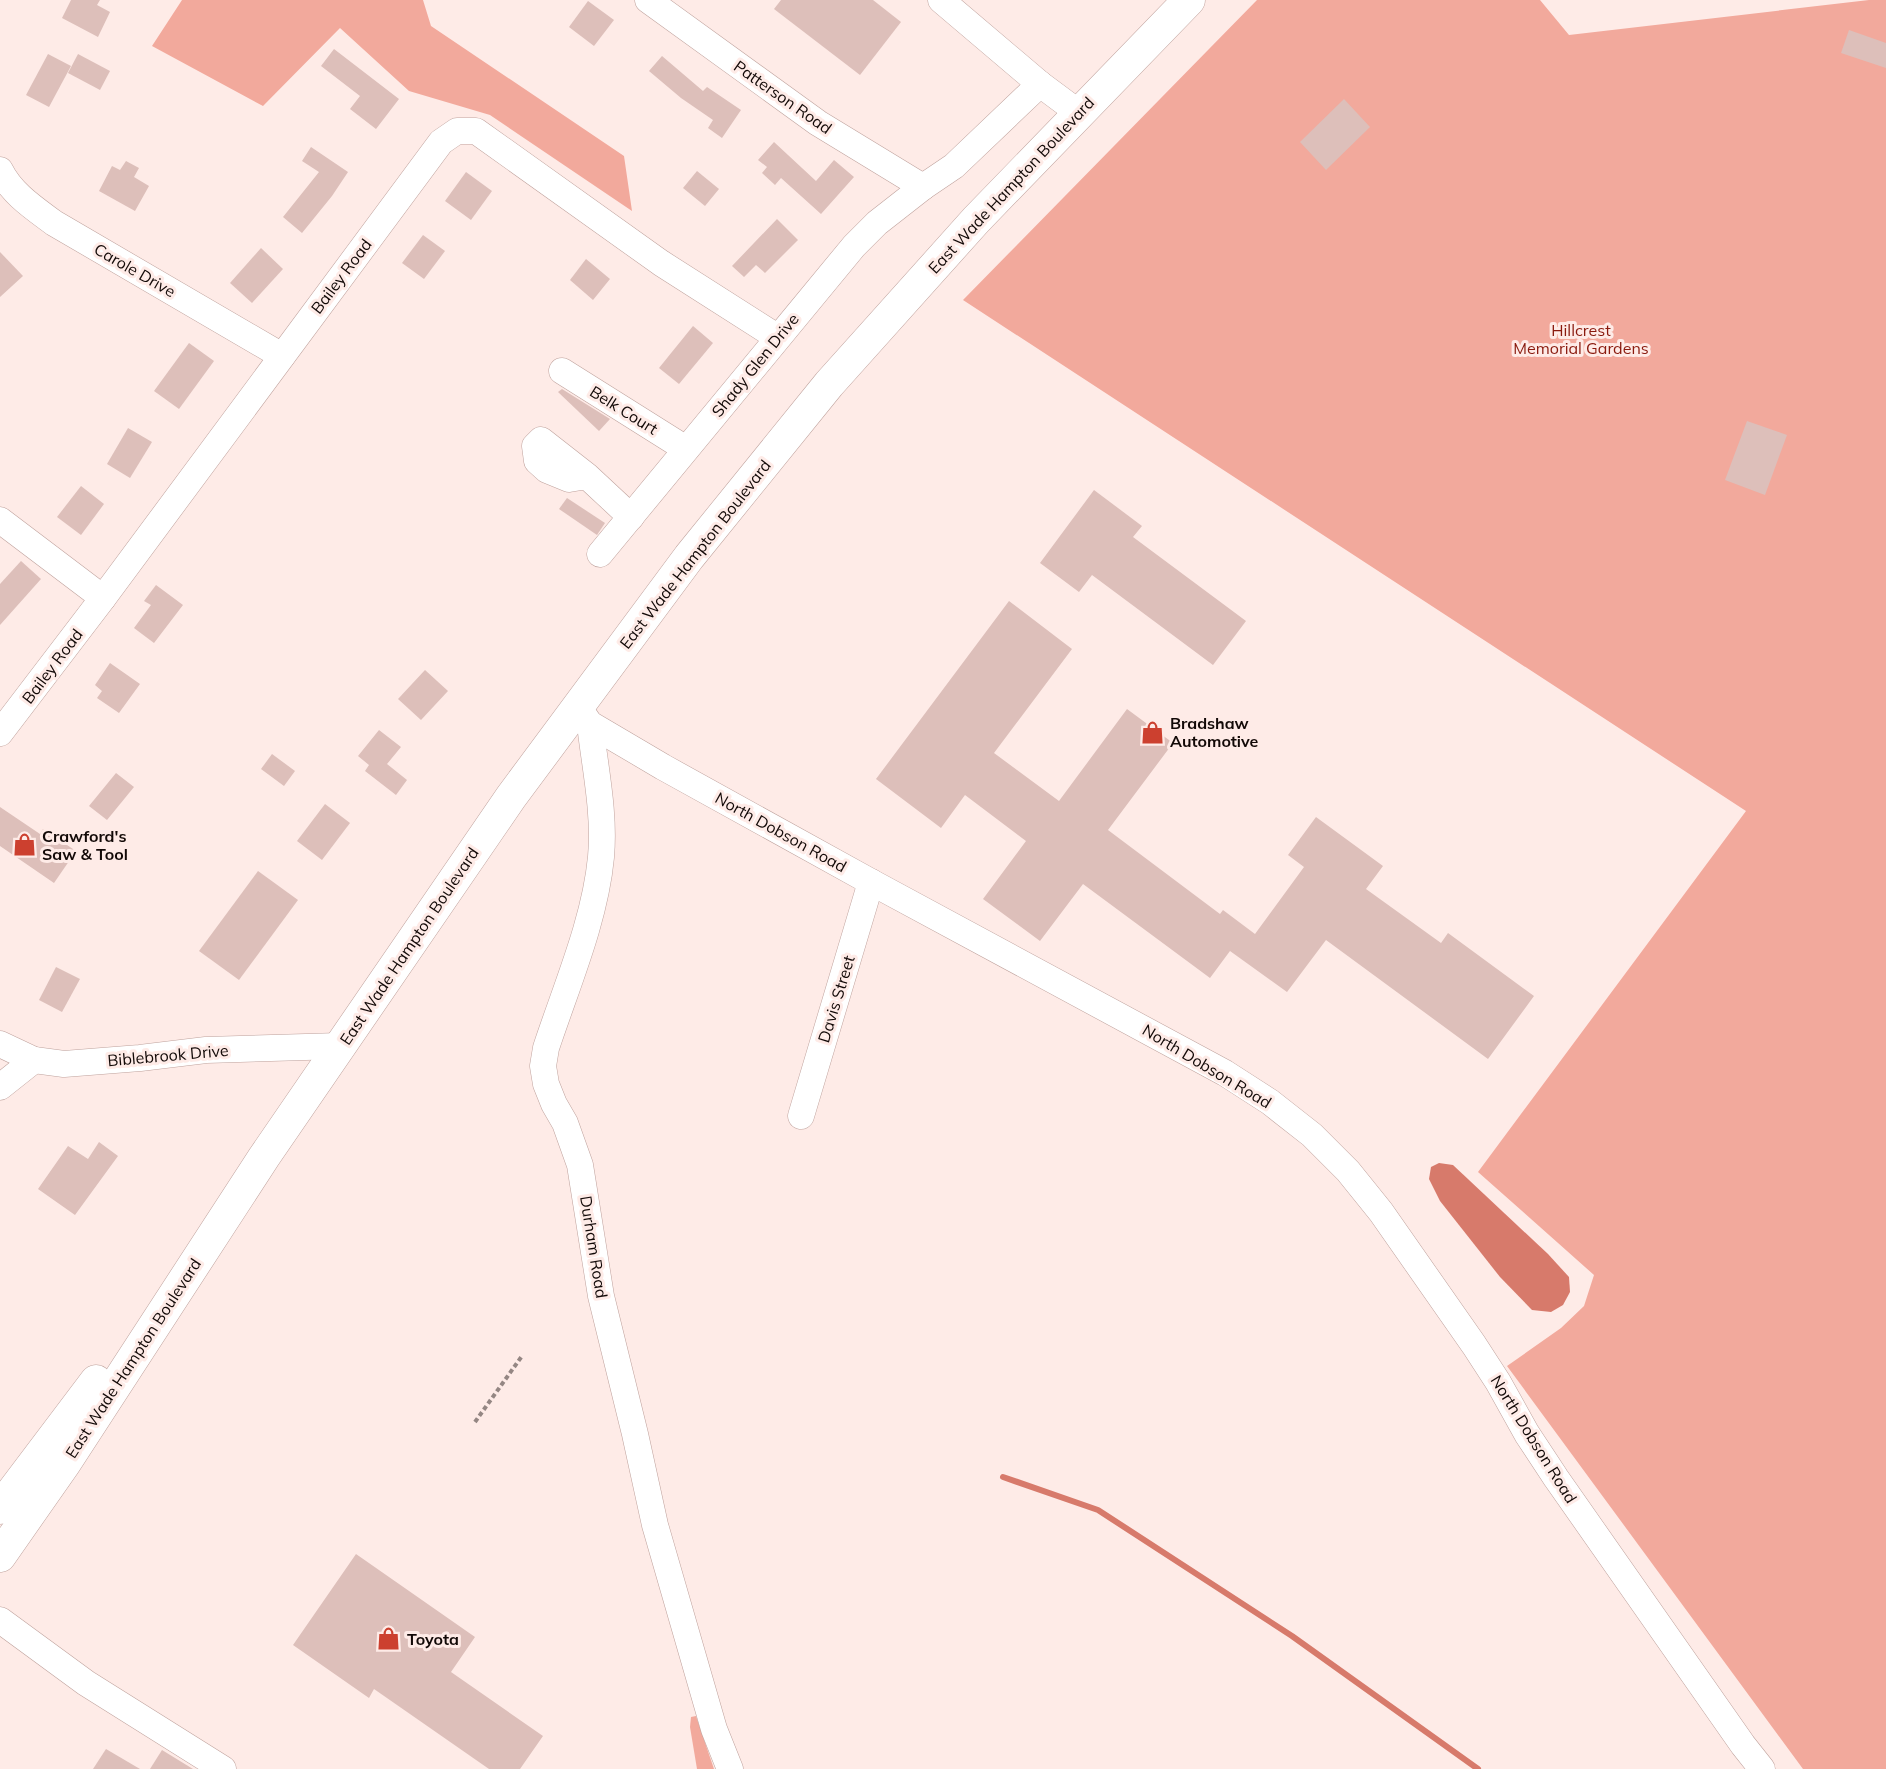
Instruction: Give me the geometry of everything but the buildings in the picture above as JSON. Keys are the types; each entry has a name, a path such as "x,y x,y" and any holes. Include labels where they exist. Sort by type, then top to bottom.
{"main road":[{"name":"East Wade Hampton Boulevard","path":"0,1556 65,1463 264,1157 511,797 584,716 689,557 829,384 976,220 1189,0"},
{"name":"East Wade Hampton Boulevard","path":"0,1508 264,1157"}],"street":[{"path":"941,0 968,8 1040,84 1079,113"},
{"name":"Patterson Road","path":"660,4 818,123 923,187"},
{"name":"Shady Glen Drive","path":"600,554 854,246 923,187 954,166 1040,84"},
{"name":"Bailey Road","path":"0,733 448,135 466,129 476,131 661,263 777,337"},
{"name":"Carole Drive","path":"0,171 9,185 30,206 54,223 282,356"},
{"name":"Belk Court","path":"562,371 686,449"},
{"path":"587,476 631,517"},
{"path":"0,520 103,598"},
{"name":"North Dobson Road","path":"584,716 871,882 1225,1073 1270,1102 1312,1135 1330,1152 1381,1212 1498,1382 1533,1443 1746,1757 1762,1769"},
{"name":"Durham Road","path":"584,716 601,821 599,872 593,906 546,1048 543,1066 546,1084 576,1150 601,1296 635,1434 654,1526 714,1730 730,1769"},
{"name":"Davis Street","path":"801,1116 871,882"},
{"name":"Biblebrook Drive","path":"0,1044 34,1060 64,1064 206,1050 340,1046"},
{"path":"0,1087 34,1060"},
{"path":"0,1620 86,1683 223,1769"}],"path":[{"path":"475,1422 522,1356"}],"green space":[{"path":"182,0 423,0 431,26 624,156 632,211 490,115 409,91 340,28 263,106 152,46"},
{"name":"Hillcrest Memorial Gardens","path":"1257,0 1540,0 1569,35 1869,0 1886,0 1886,1769 1803,1769 1507,1366 1561,1328 1584,1306 1594,1275 1478,1172 1746,811 963,300"},
{"path":"696,1716 714,1769 697,1769 690,1727 691,1717"}],"shaded area":[{"path":"1439,1163 1453,1165 1548,1254 1569,1277 1570,1292 1563,1305 1551,1312 1532,1310 1500,1277 1440,1201 1429,1179 1431,1167"}],"waterway":[{"path":"1003,1477 1098,1510 1292,1636 1478,1769"}],"place":[{"name":"Bradshaw Automotive","path":"1152,732"},
{"name":"Crawford's Saw & Tool","path":"24,845"},
{"name":"Toyota","path":"389,1639"}]}
